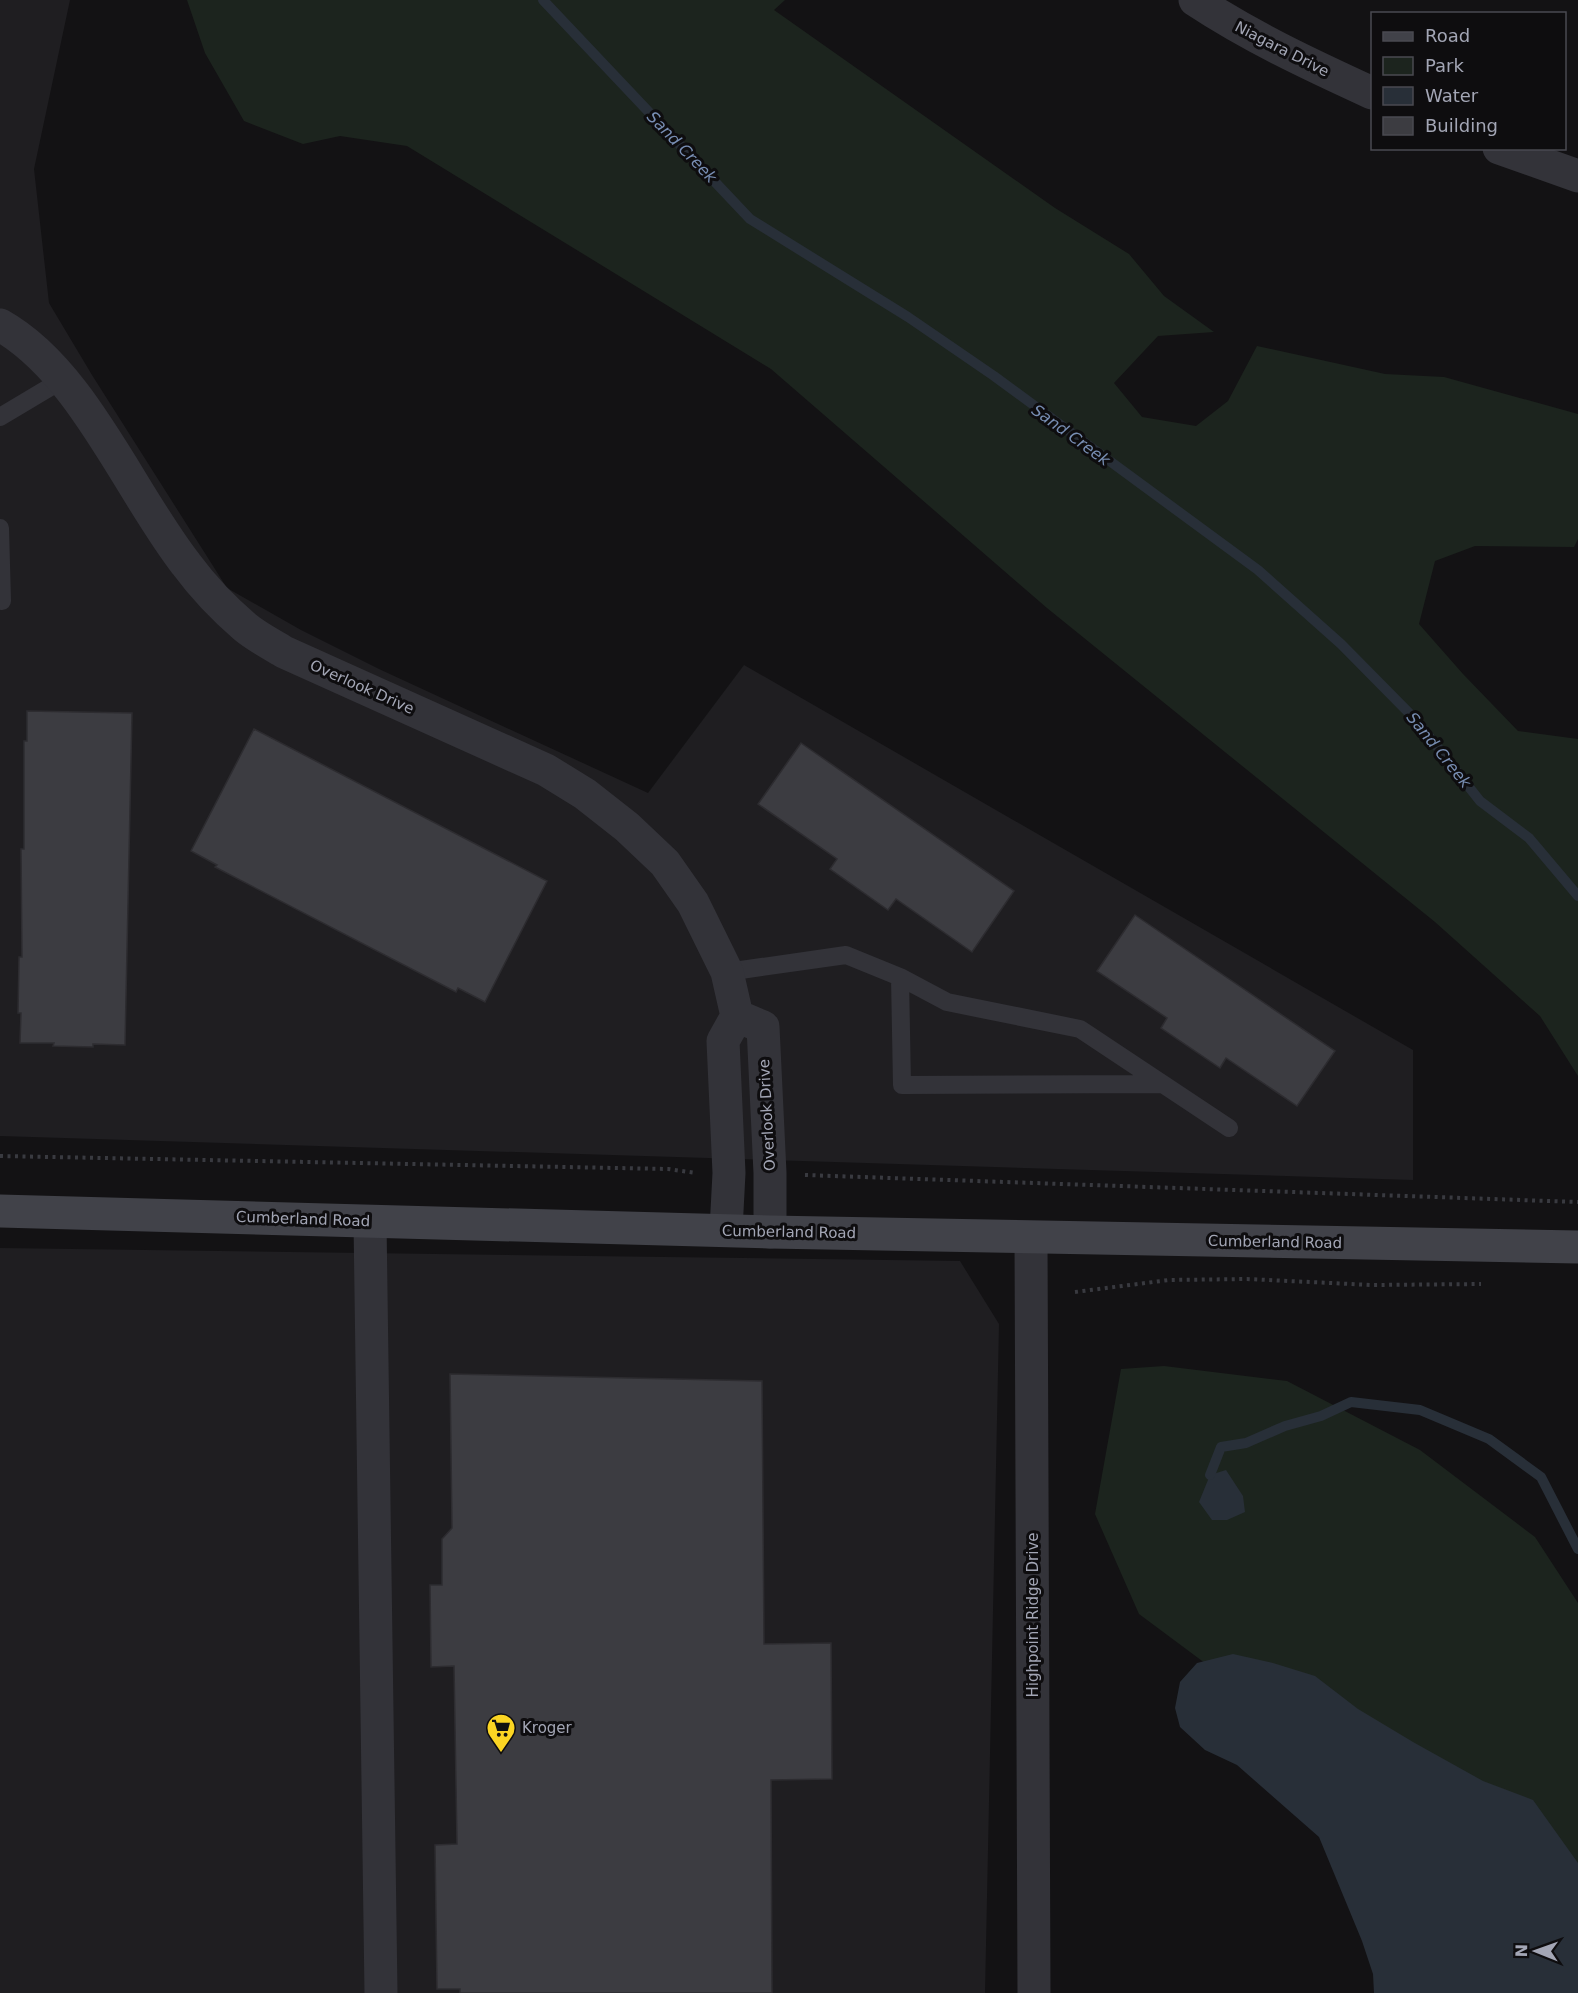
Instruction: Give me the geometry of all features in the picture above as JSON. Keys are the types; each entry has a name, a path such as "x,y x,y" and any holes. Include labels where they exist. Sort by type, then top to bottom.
{"main road":[{"name":"Cumberland Road","path":"0,1211 770,1232 1578,1248"}],"street":[{"name":"Niagara Drive","path":"1195,0 1224,19 1296,58 1371,93"},
{"path":"1505,150 1578,176"},
{"name":"Overlook Drive","path":"0,325 18,335 46,361 84,407 185,564 211,594 246,628 284,652 546,770 585,794 627,827 665,863 693,903 727,972 737,1016 763,1027 770,1173 770,1232"},
{"path":"726,1230 729,1173 723,1041 737,1016"},
{"path":"370,1221 381,1993"},
{"name":"Highpoint Ridge Drive","path":"1031,1238 1034,1993"}],"lane":[{"path":"0,417 62,380"},
{"path":"0,528 2,601"},
{"path":"727,972 846,955 900,977 947,1002 1080,1029 1229,1128"},
{"path":"900,977 902,1085 1162,1084"}],"path":[{"path":"1075,1292 1169,1280 1247,1279 1372,1285 1481,1284"}],"shaded area":[{"path":"0,0 70,0 34,169 49,303 227,588 301,630 379,669 648,793 744,665 1413,1050 1413,1180 0,1136"},
{"path":"0,1248 960,1261 999,1324 985,1993 0,1993"}],"green space":[{"path":"187,0 785,0 774,10 1055,208 1129,254 1164,296 1214,332 1158,336 1114,383 1142,417 1196,426 1228,401 1257,346 1385,374 1444,377 1578,414 1578,539 1574,547 1475,546 1435,561 1419,624 1518,731 1578,739 1578,1076 1540,1016 1435,922 1047,608 771,369 407,146 340,136 303,144 244,121 205,53"},
{"path":"1164,1366 1287,1381 1420,1450 1535,1537 1578,1603 1578,1934 1139,1614 1095,1514 1121,1369"}],"water":[{"path":"1226,1470 1243,1496 1245,1512 1227,1520 1212,1520 1199,1502 1210,1475"},
{"path":"1233,1654 1315,1676 1358,1709 1413,1742 1483,1781 1533,1800 1578,1863 1578,1993 1374,1993 1373,1974 1362,1941 1319,1837 1237,1765 1205,1750 1180,1727 1175,1708 1180,1682 1197,1663"}],"building":[{"path":"27,711 132,713 125,1045 93,1044 93,1047 53,1046 54,1043 20,1043 21,1013 18,1013 19,957 22,957 21,849 24,849 24,741 27,741"},
{"path":"254,729 547,881 485,1002 458,988 456,992 215,867 217,865 191,851"},
{"path":"801,743 1014,891 972,952 896,899 888,910 830,869 837,859 758,804"},
{"path":"1135,915 1335,1051 1297,1106 1226,1058 1220,1068 1161,1028 1167,1018 1097,971"},
{"path":"450,1374 762,1381 764,1644 831,1643 832,1779 771,1780 772,1993 460,1993 460,1989 437,1989 435,1845 457,1844 454,1666 431,1667 430,1585 442,1585 442,1539 452,1528"}],"waterway":[{"name":"Sand Creek","path":"543,0 750,219 908,317 994,376 1258,570 1341,644 1416,720 1480,801 1529,838 1578,896"},
{"path":"1210,1475 1221,1447 1246,1443 1285,1426 1321,1416 1351,1402 1420,1410 1489,1439 1541,1477 1578,1549"}],"place":[{"name":"Kroger","path":"501,1754"}]}
